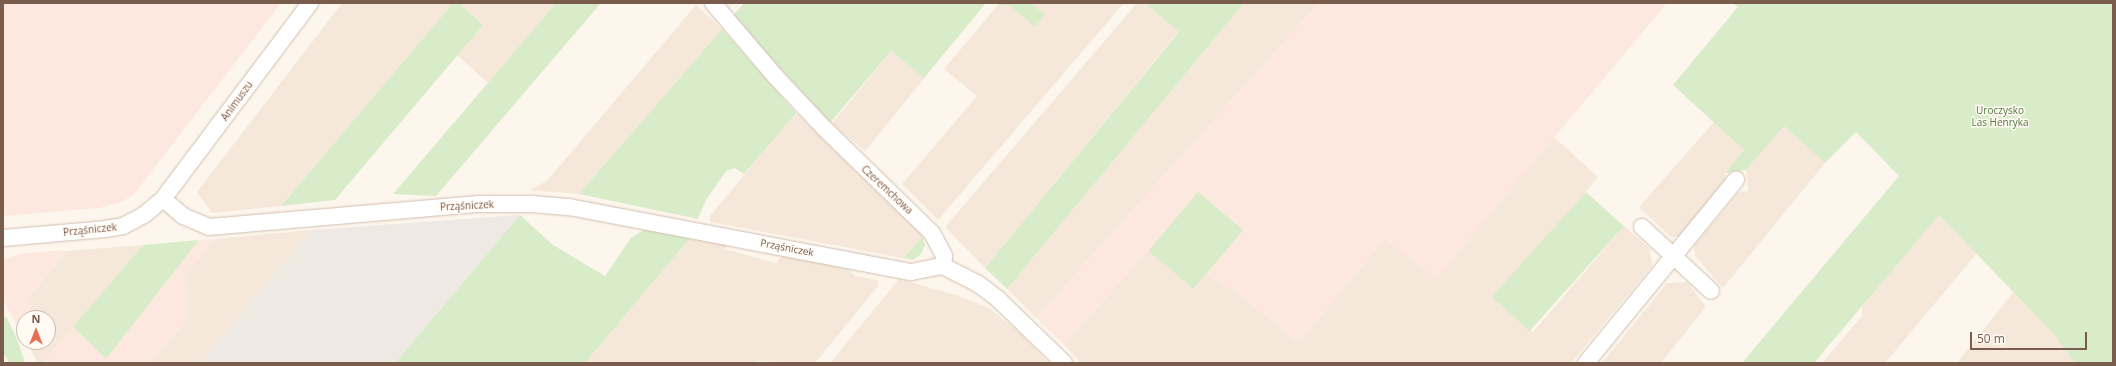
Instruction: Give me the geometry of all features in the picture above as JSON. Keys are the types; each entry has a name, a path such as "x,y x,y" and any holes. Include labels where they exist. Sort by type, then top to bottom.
{"street":[{"name":"Animuszu","path":"163,199 310,3"},
{"name":"Czeremchowa","path":"713,3 775,76 825,129 932,233 944,256 943,266"},
{"path":"1586,363 1736,180"},
{"name":"Prząśniczek","path":"3,238 123,226 144,215 163,199 183,216 209,227 479,204 532,204 569,207 911,272 943,266"},
{"path":"1642,227 1674,255 1711,291"},
{"path":"943,266 977,283 998,299 1064,363"}],"shaded area":[{"path":"3,3 281,3 135,193 124,201 100,208 3,216"},
{"path":"342,3 453,3 281,206 212,213 197,192"},
{"path":"459,3 556,3 488,83 457,55 483,25"},
{"path":"1031,3 1124,3 938,220 902,184 977,96 944,69 998,5 1009,5 1035,27 1044,15"},
{"path":"1137,3 1145,3 1179,31 985,268 945,227"},
{"path":"1244,3 1319,3 1036,318 1007,289"},
{"path":"1319,3 1667,3 1436,279 1385,238 1299,343 1238,293 1207,275 1195,289 1148,250 1064,345 1036,318"},
{"path":"696,5 722,29 579,194 529,190 547,181"},
{"path":"891,51 924,78 865,151 832,124"},
{"path":"796,113 923,237 903,258 710,222 710,216"},
{"path":"1714,122 1744,150 1725,173 1726,181 1682,236 1671,237 1639,207"},
{"path":"1784,126 1825,163 1723,288 1695,256 1694,246 1739,192 1748,191 1746,170"},
{"path":"1554,137 1598,177 1497,302 1533,332 1624,226 1650,249 1652,266 1571,363 1081,363 1064,345 1148,250 1195,289 1207,275 1238,293 1299,343 1385,238 1436,278"},
{"path":"520,215 395,363 200,363 312,230"},
{"path":"1939,215 1977,253 1885,363 1822,363 1862,316 1862,306"},
{"path":"312,230 200,363 151,363 188,318 186,275 214,239"},
{"path":"690,238 728,245 725,249 776,263 783,255 848,269 855,276 878,280 878,286 815,363 756,361 754,363 585,363"},
{"path":"214,239 186,275 188,318 151,363 47,363 45,360 53,350 56,350 56,347 73,327 106,359 199,240"},
{"path":"143,245 56,348 56,310 29,310 33,305 27,298 67,251"},
{"path":"61,250 67,251 27,297 33,305 29,310 16,310 16,324 3,300 3,259 20,254"},
{"path":"899,279 959,296 989,308 1021,334 1049,363 830,363"},
{"path":"1687,282 1706,307 1661,363 1602,363 1667,283"},
{"path":"2014,291 2054,334 2075,363 1957,363"},
{"path":"31,350 54,350 43,363 38,363"}],"green space":[{"path":"453,3 459,3 483,25 335,200 281,206"},
{"path":"556,3 601,3 436,196 393,194"},
{"path":"744,3 986,3 924,78 891,51 830,123 733,16"},
{"path":"1000,3 1031,3 1045,15 1035,27 1009,5 998,5"},
{"path":"1145,3 1244,3 1007,289 985,268 1179,32"},
{"name":"Uroczysko Las Henryka","path":"1732,3 2113,3 2113,363 2075,363 2054,334 1939,215 1814,363 1742,363 1899,176 1856,132 1825,163 1784,126 1746,170 1725,173 1744,150 1673,85 1738,7"},
{"path":"722,29 796,113 764,151 744,174 735,168 726,171 706,200 698,219 579,194"},
{"path":"1198,192 1243,230 1194,289 1149,251"},
{"path":"1586,192 1624,226 1530,331 1492,297"},
{"path":"520,215 553,245 605,276 631,238 644,230 690,238 585,363 395,363"},
{"path":"923,237 925,245 921,254 913,260 903,258"},
{"path":"199,240 106,359 73,327 143,245"},
{"path":"6,316 16,337 16,350 21,350 25,363 9,363 3,352 3,317"}]}
